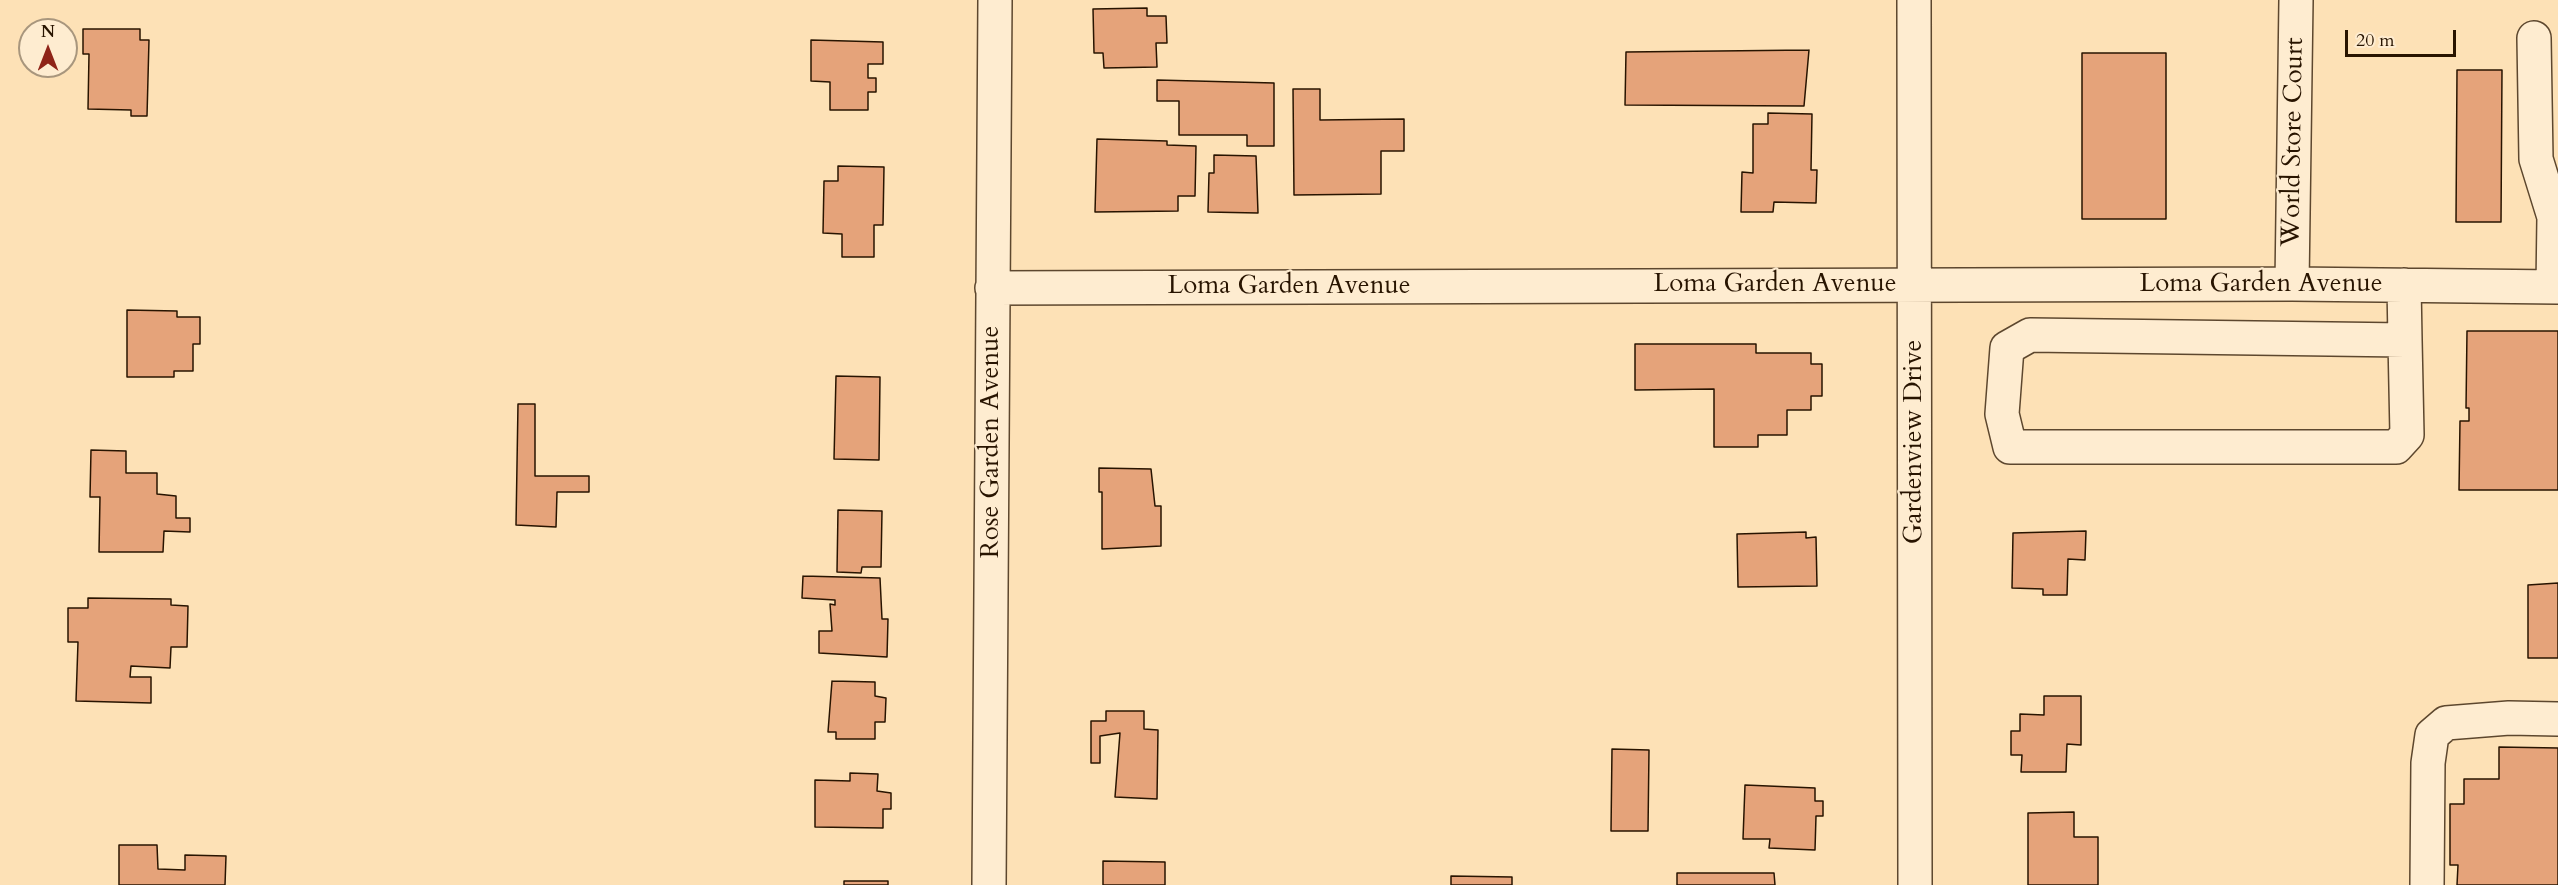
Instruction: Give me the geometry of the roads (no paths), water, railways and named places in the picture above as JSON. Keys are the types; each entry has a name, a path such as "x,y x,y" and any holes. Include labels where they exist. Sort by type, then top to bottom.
{"street":[{"name":"Rose Garden Avenue","path":"989,885 994,0"},
{"name":"Gardenview Drive","path":"1914,0 1916,885"},
{"name":"World Store Court","path":"2292,284 2296,0"},
{"path":"2534,38 2536,159 2554,217 2555,287"},
{"name":"Loma Garden Avenue","path":"992,288 2292,284 2555,287"},
{"path":"2404,285 2406,340 2406,435 2396,447 2010,447 2002,414 2007,348 2030,335 2406,340"},
{"path":"2427,885 2428,763 2432,735 2446,723 2509,718 2558,718"}]}
